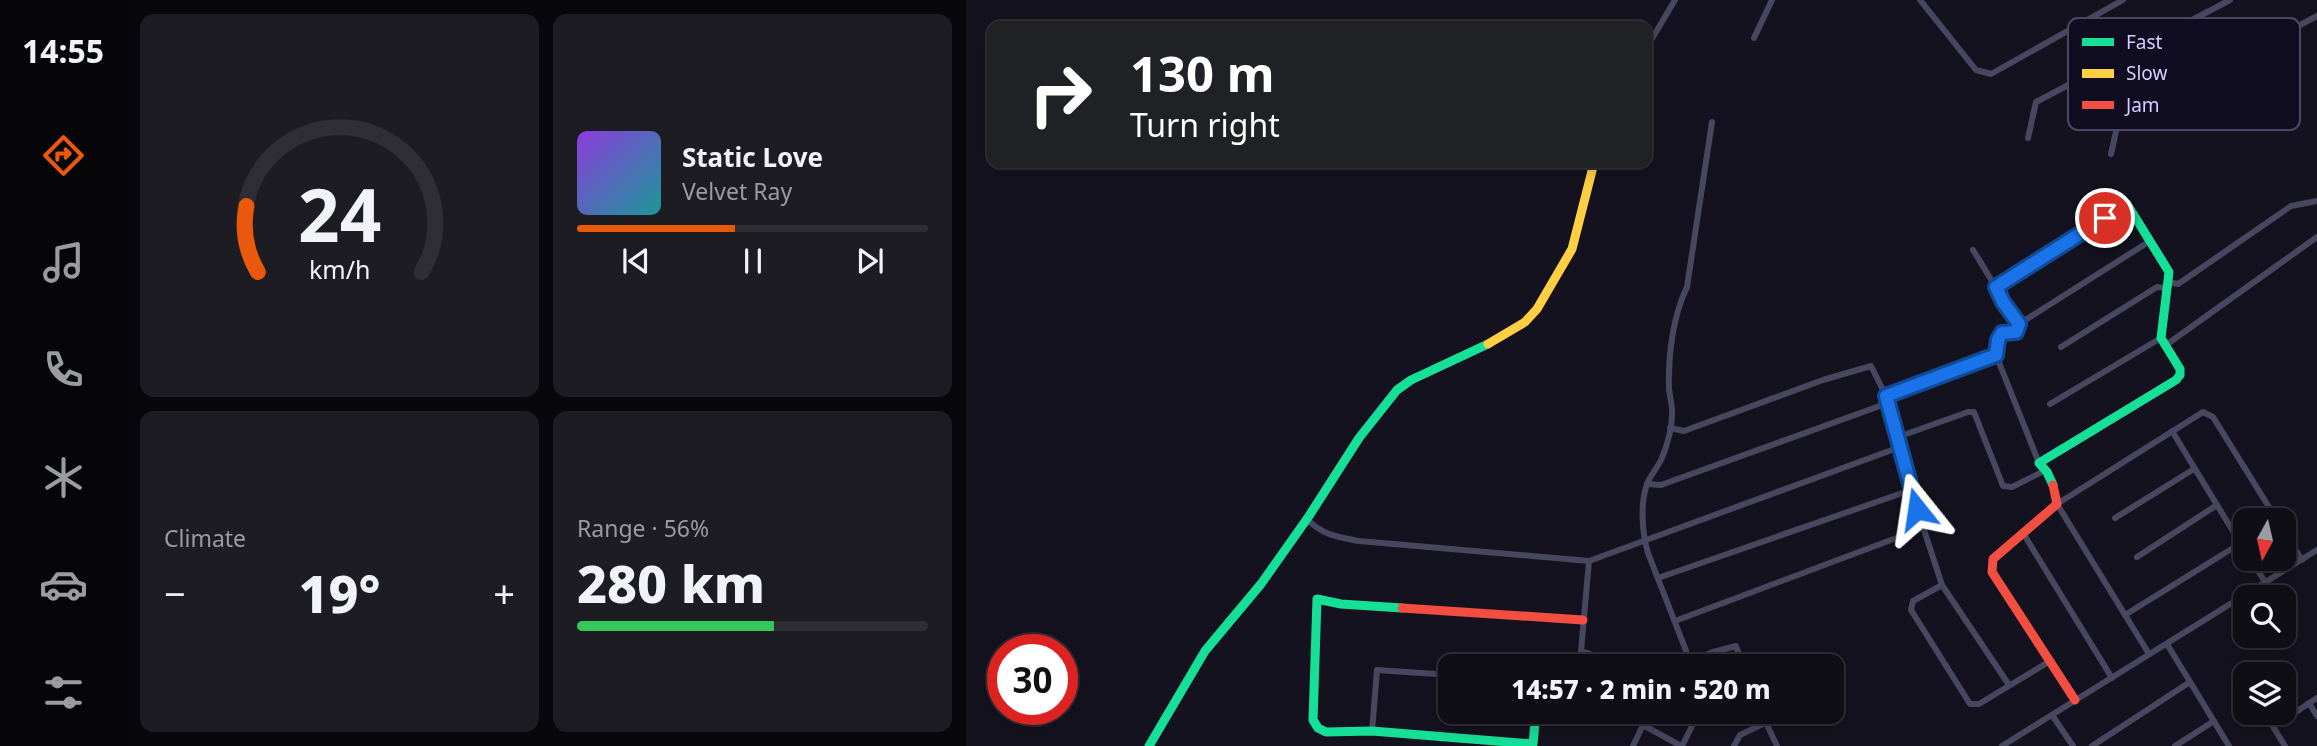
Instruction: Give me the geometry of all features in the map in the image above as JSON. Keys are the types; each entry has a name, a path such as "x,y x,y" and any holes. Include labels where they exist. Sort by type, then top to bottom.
{"street":[{"path":"1652,39 1675,0"},
{"path":"1754,38 1772,0"},
{"path":"1920,0 1976,70 1984,74 1991,74 2068,31"},
{"path":"2091,18 2123,0"},
{"path":"2196,18 2230,0"},
{"path":"2300,25 2317,16"},
{"path":"2028,138 2036,102 2068,85"},
{"path":"1687,654 1644,541 1643,513 1647,484 1662,458 1670,428 1672,412 1668,388 1673,342 1681,299 1686,287 1712,122"},
{"path":"2111,154 2116,130"},
{"path":"1149,746 1205,651 1261,584 1359,439 1397,390 1412,380 1497,340 1525,322 1537,309 1572,249 1593,168"},
{"path":"2061,347 2157,287 2178,284 2291,206 2317,201"},
{"path":"1898,436 1971,411 1977,416 2003,486 2012,487 2180,375 2180,369 2163,342 2169,272 2127,204 1996,287"},
{"path":"2050,404 2163,342 2317,237"},
{"path":"2149,654 2057,504 2053,481 2042,467 1996,355 2002,333 2016,332 2019,324 2150,241"},
{"path":"1973,250 2019,324"},
{"path":"1647,484 1661,485 1996,355"},
{"path":"1670,428 1684,431 1823,380 1871,366 1887,399 1911,490 1942,584 2009,685"},
{"path":"2075,700 1991,568 1993,559 2057,504 2200,413 2210,414 2269,508"},
{"path":"2172,430 2233,530"},
{"path":"1307,519 1317,530 1335,537 1359,541 1588,561 1900,447"},
{"path":"2115,518 2194,469"},
{"path":"1658,578 1911,490"},
{"path":"2137,557 2217,505"},
{"path":"1675,621 1923,528"},
{"path":"2023,533 2112,678"},
{"path":"2125,615 2233,548"},
{"path":"2296,550 2302,560"},
{"path":"2002,746 2317,550"},
{"path":"1588,561 1581,651 1590,654"},
{"path":"2258,571 2265,582"},
{"path":"1942,584 1913,601 1911,607 1972,705 1979,704 2050,661"},
{"path":"1535,724 1533,744 1372,732 1326,732 1318,728 1314,720 1317,599 1341,604 1583,621"},
{"path":"2167,644 2230,746"},
{"path":"1711,654 1735,646 1738,654"},
{"path":"1372,732 1377,670 1438,674"},
{"path":"2092,746 2190,682"},
{"path":"2285,746 2272,725 2317,698"},
{"path":"2309,703 2317,716"},
{"path":"2052,715 2073,746"},
{"path":"2175,746 2214,721"},
{"path":"1633,746 1643,725 1681,746 1693,724"},
{"path":"1734,746 1740,735 1763,724"},
{"path":"1766,724 1777,746"},
{"path":"2014,738 2019,746"}],"traffic: fast":[{"path":"1996,287 2127,204 2169,272 2161,338 2180,369 2180,375 2176,380 2039,463 2053,485"},
{"path":"1149,746 1205,651 1261,584 1359,438 1397,390 1411,380 1488,344"},
{"path":"1402,608 1341,604 1317,599 1313,720 1318,728 1326,732 1372,731 1533,744 1535,724"}],"traffic: slow":[{"path":"1488,344 1525,322 1537,309 1572,249 1593,168"}],"traffic: jam":[{"path":"2053,485 2057,504 1993,559 1992,572 2075,700"},
{"path":"1402,608 1583,620"}],"route":[{"path":"1917,509 1886,396 1996,355 2002,333 2016,332 2019,328 1996,287 2105,218"}]}
